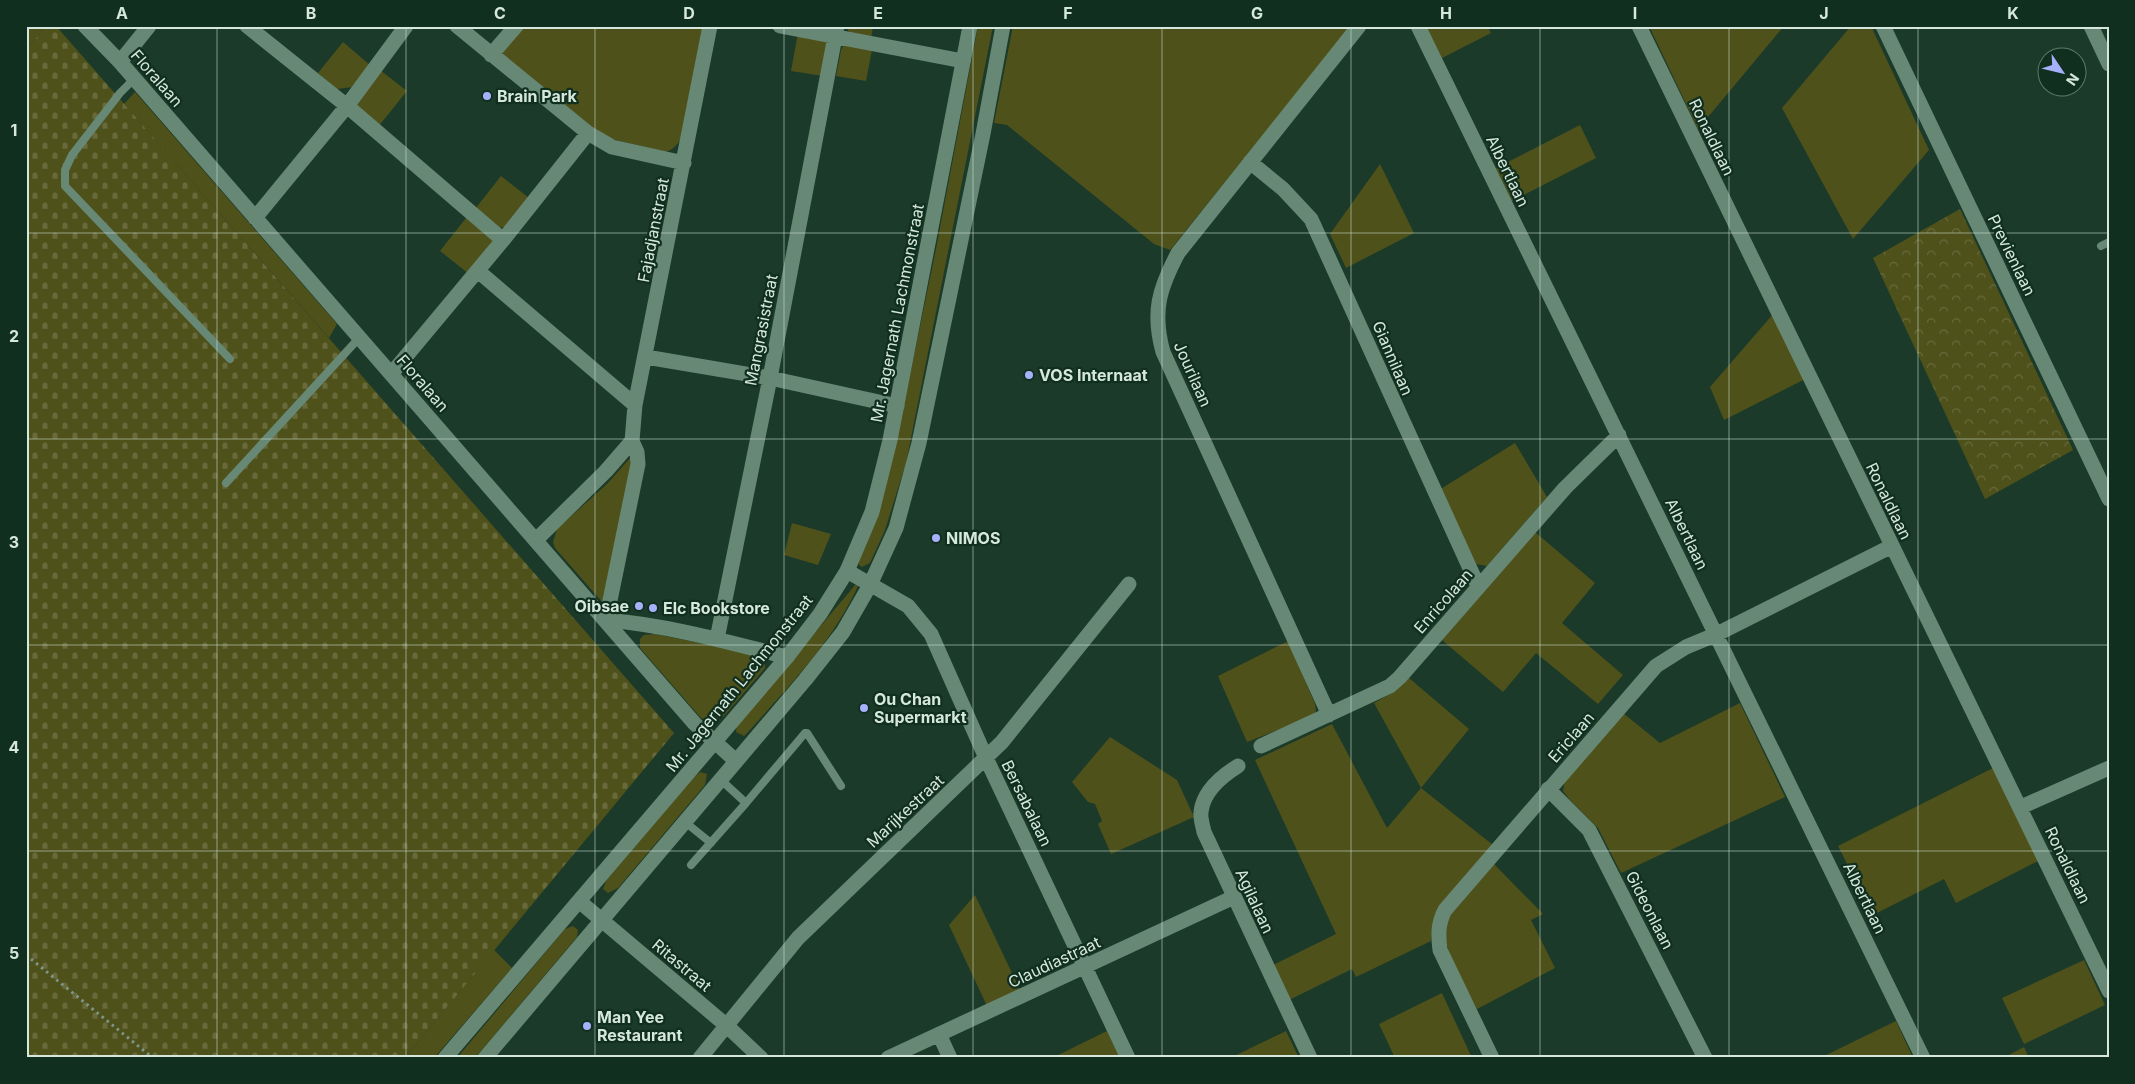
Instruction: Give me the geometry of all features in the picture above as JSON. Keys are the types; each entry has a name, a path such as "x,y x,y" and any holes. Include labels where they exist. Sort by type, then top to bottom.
{"street":[{"name":"Floralaan","path":"85,26 120,62 392,373 695,724 736,761"},
{"path":"120,62 149,26"},
{"path":"247,26 346,106 503,240"},
{"path":"255,218 346,106 406,26"},
{"path":"457,26 588,133 612,147 684,163"},
{"path":"491,55 516,26"},
{"name":"Fajadjanstraat","path":"606,620 638,464 637,452 632,441 635,406 710,26"},
{"path":"780,26 836,31 963,61"},
{"name":"Mr. Jagernath Lachmonstraat","path":"445,1058 787,657 820,614 846,570 872,512 897,406 970,26"},
{"path":"485,1058 721,780 843,632 870,585 896,528 919,443 983,134 1003,26"},
{"name":"Jourilaan","path":"1329,715 1163,352 1159,338 1157,308 1159,293 1167,273 1178,254 1359,26"},
{"name":"Albertlaan","path":"1418,26 1923,1058"},
{"name":"Ronaldlaan","path":"1638,26 2021,807 2109,991"},
{"name":"Previenlaan","path":"1883,26 2109,498"},
{"path":"2091,26 2109,64"},
{"name":"Mangrasistraat","path":"717,639 770,378 836,31"},
{"path":"392,373 478,271 588,133"},
{"name":"Giannilaan","path":"1250,162 1283,189 1311,219 1478,586"},
{"path":"478,271 635,406"},
{"path":"646,357 770,378 897,406"},
{"name":"Enricolaan","path":"1261,746 1390,686 1400,677 1564,488 1619,435"},
{"path":"536,540 606,471 632,441"},
{"name":"Ericlaan","path":"1492,1058 1440,950 1438,935 1440,920 1445,910 1656,666 1686,647 1717,634 1892,546"},
{"name":"Bersabalaan","path":"846,570 908,606 931,634 986,758 1128,1058"},
{"name":"Marijkestraat","path":"700,1058 798,938 1002,742 1129,584"},
{"path":"606,620 632,622 717,639 787,657"},
{"name":"Agilalaan","path":"1238,766 1214,785 1201,812 1204,832 1310,1058"},
{"path":"2021,807 2109,768"},
{"name":"Gideonlaan","path":"1548,789 1590,830 1705,1058"},
{"name":"Claudiastraat","path":"888,1058 1234,897"},
{"name":"Ritastraat","path":"579,901 727,1026 761,1058"},
{"path":"939,1034 950,1058"}],"lane":[{"path":"134,79 120,93 72,155 66,170 65,186 230,359"},
{"path":"2101,246 2109,242"},
{"path":"226,483 360,337"},
{"path":"691,865 805,734 809,735 841,786"},
{"path":"721,780 746,803"},
{"path":"685,822 711,842"}],"path":[{"path":"26,955 153,1058"}],"green space":[{"path":"26,26 46,26 26,50"},
{"path":"46,26 56,26 674,733 405,1058 26,1058 26,50"},
{"path":"521,26 703,26 682,137 679,142 674,148 666,152 611,139 599,133 503,55 502,51"},
{"path":"846,26 873,26 871,39 850,34"},
{"path":"978,26 993,26 906,463 885,530 870,563 862,567 859,565 858,560 895,447 935,254"},
{"path":"1013,26 1351,26 1170,250 1154,244 1007,125 994,123"},
{"path":"1425,26 1487,26 1491,33 1442,58"},
{"path":"1649,26 1784,26 1698,129"},
{"path":"1851,26 1871,26 1929,150 1853,239 1782,108"},
{"path":"798,33 829,42 823,76 791,71"},
{"path":"343,42 370,65 353,87 337,89 318,73"},
{"path":"844,45 872,50 866,81 836,76 841,50"},
{"path":"380,70 407,91 378,127 356,106 356,101"},
{"path":"135,92 337,324 329,338 124,104"},
{"path":"1580,125 1596,158 1512,201 1496,168"},
{"path":"1380,164 1414,233 1346,268 1330,234"},
{"path":"501,176 529,198 506,227 497,228 475,209"},
{"path":"1960,209 2073,450 1985,499 1873,258"},
{"path":"466,218 493,240 493,244 469,274 440,251"},
{"path":"1774,313 1805,379 1724,420 1710,387"},
{"path":"1515,443 1547,497 1487,566 1476,564 1439,490"},
{"path":"630,458 633,468 603,603 555,548 553,542 557,529 608,483"},
{"path":"792,523 831,534 818,565 784,555"},
{"path":"1535,532 1595,583 1562,623 1623,675 1598,704 1536,653 1503,692 1442,640"},
{"path":"856,584 858,585 857,588 835,628 808,664 744,736 736,732 737,725"},
{"path":"655,634 764,656 765,668 725,715 717,720 704,719 701,718 640,648 640,639 644,635"},
{"path":"1288,641 1315,704 1316,711 1313,716 1247,742 1218,676"},
{"path":"1409,678 1469,729 1421,788 1374,703 1394,692"},
{"path":"1740,703 1785,797 1621,873 1598,828 1563,791 1565,781 1623,713 1660,743"},
{"path":"1332,724 1387,828 1421,788 1493,845 1432,928 1431,941 1356,977 1352,969 1289,1000 1273,965 1336,934 1255,760"},
{"path":"1110,737 1177,780 1194,817 1111,854 1098,824 1102,821 1095,804 1088,802 1072,782"},
{"path":"1993,768 2038,861 1956,903 1944,879 1873,915 1838,846"},
{"path":"700,772 707,774 705,785 618,888 608,893 603,889 606,881 690,781"},
{"path":"1493,863 1543,914 1531,920 1555,968 1477,1009 1452,962 1448,949 1446,924 1460,900"},
{"path":"975,895 1020,990 987,1006 949,925"},
{"path":"573,926 578,930 577,937 475,1058 457,1058 565,929"},
{"path":"494,950 512,968 434,1058 405,1058"},
{"path":"2084,960 2105,1005 2024,1044 2002,998"},
{"path":"1442,993 1472,1058 1395,1058 1379,1024"},
{"path":"1896,1021 1913,1058 1820,1058"},
{"path":"1107,1031 1120,1058 1052,1058"},
{"path":"1286,1031 1299,1058 1230,1058"},
{"path":"2024,1047 2029,1058 2003,1058"}],"place":[{"name":"Brain Park","path":"487,96"},
{"name":"VOS Internaat","path":"1029,375"},
{"name":"NIMOS","path":"936,538"},
{"name":"Oibsae","path":"639,606"},
{"name":"Elc Bookstore","path":"653,608"},
{"name":"Ou Chan Supermarkt","path":"864,708"},
{"name":"Man Yee Restaurant","path":"587,1026"}]}
